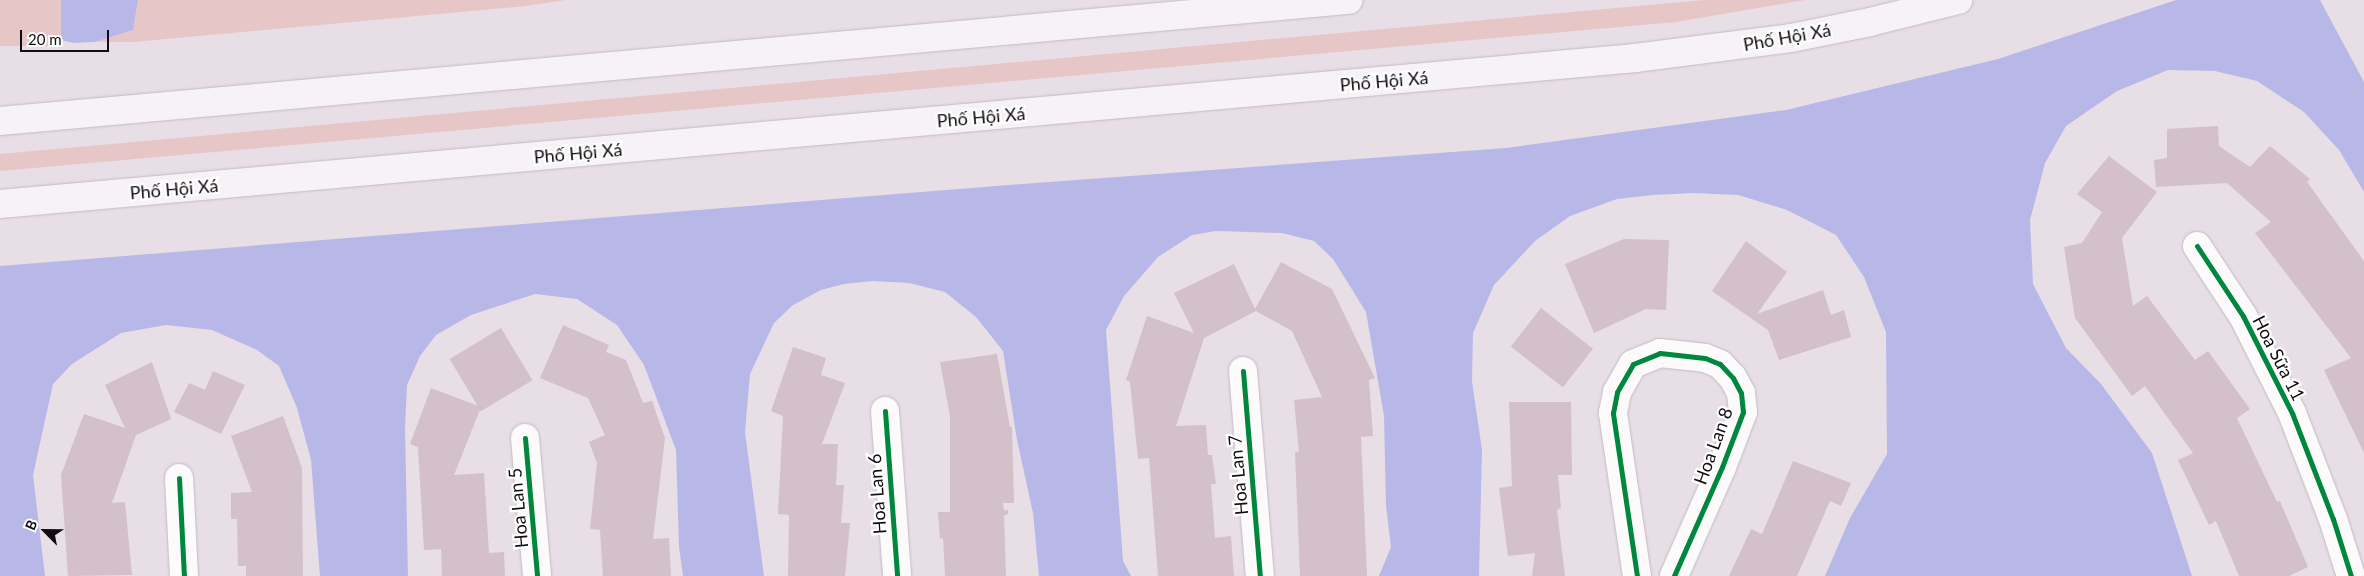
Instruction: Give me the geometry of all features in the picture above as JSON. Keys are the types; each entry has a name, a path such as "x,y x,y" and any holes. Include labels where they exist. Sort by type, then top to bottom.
{"main road":[{"path":"0,121 1349,0"},
{"name":"Phố Hội Xá","path":"0,204 1635,58 1791,38 1870,22 1958,0"}],"street":[{"name":"Hoa Sữa 11","path":"2197,246 2243,316 2292,413 2333,519 2351,576"},
{"name":"Hoa Lan 8","path":"1637,576 1613,413 1617,392 1633,364 1660,353 1705,358 1720,364 1733,378 1741,392 1743,412 1722,467 1674,576"},
{"name":"Hoa Lan 7","path":"1243,371 1260,576"},
{"name":"Hoa Lan 6","path":"885,411 897,576"},
{"name":"Hoa Lan 5","path":"525,438 537,576"},
{"path":"179,478 184,576"}],"shaded area":[{"path":"0,0 61,0 61,46 0,46"},
{"path":"138,0 565,0 526,6 133,42 95,42 133,30"},
{"path":"1705,0 1805,0 1676,22 0,171 0,154"}],"water":[{"path":"61,0 138,0 133,30 95,42 74,43 61,40"},
{"path":"2176,0 2320,0 2364,82 2364,192 2339,150 2304,112 2257,81 2215,71 2168,70 2117,91 2066,126 2045,163 2030,220 2033,284 2066,348 2101,384 2152,453 2192,576 1825,576 1850,518 1887,454 1886,332 1864,277 1836,235 1787,210 1738,195 1693,193 1617,199 1570,216 1535,241 1494,285 1473,333 1472,381 1482,450 1479,576 1379,576 1391,547 1386,506 1384,416 1366,312 1333,259 1314,241 1282,233 1216,231 1192,235 1158,257 1124,296 1106,330 1123,561 1131,576 1039,576 1033,513 1017,440 1003,351 976,317 945,292 909,283 873,281 844,284 821,290 793,305 774,323 750,374 745,432 764,576 683,576 679,547 676,450 644,365 617,325 577,299 535,294 471,315 436,335 420,356 407,385 405,427 408,576 320,576 311,460 297,408 279,366 257,350 212,330 166,325 121,333 72,364 53,384 33,475 45,576 0,576 0,266 996,186 1506,148 1786,110 1998,59"}],"building":[{"path":"2218,126 2219,146 2250,167 2270,146 2310,179 2307,182 2364,261 2364,453 2324,370 2351,358 2255,233 2271,222 2227,183 2156,187 2154,160 2167,158 2167,129"},
{"path":"2109,156 2157,192 2122,238 2133,306 2147,296 2195,360 2208,351 2250,409 2237,418 2277,502 2280,501 2308,567 2289,576 2239,576 2216,521 2209,525 2178,460 2193,453 2145,386 2132,396 2075,318 2064,247 2082,243 2102,212 2077,194"},
{"path":"1624,239 1669,240 1666,310 1646,309 1594,333 1565,264"},
{"path":"1746,241 1787,272 1757,314 1823,290 1831,315 1844,310 1851,337 1779,360 1768,330 1712,291"},
{"path":"1281,262 1332,289 1375,378 1369,380 1373,436 1361,437 1367,576 1300,576 1295,452 1299,452 1294,400 1322,397 1292,331 1256,311 1204,338 1176,426 1206,425 1208,455 1212,455 1216,484 1211,484 1215,538 1231,536 1234,576 1158,576 1149,458 1138,459 1130,382 1126,380 1147,316 1194,333 1174,293 1234,264 1255,309"},
{"path":"1541,308 1593,349 1563,387 1511,347"},
{"path":"563,325 609,345 606,352 626,360 643,403 652,401 665,438 653,539 669,538 671,576 603,576 600,530 590,529 597,463 589,442 605,435 588,398 540,378"},
{"path":"501,328 532,380 481,411 450,359"},
{"path":"793,347 826,358 821,375 845,383 822,444 838,444 836,485 844,485 841,523 850,523 845,576 788,576 789,515 778,514 783,416 771,411"},
{"path":"997,354 1010,427 1012,427 1014,503 1003,503 1004,510 1008,510 1008,514 1004,516 1006,576 945,576 943,538 940,539 938,512 950,512 950,416 940,362"},
{"path":"152,362 171,419 136,435 112,503 125,502 132,575 68,576 61,475 84,414 125,428 105,385"},
{"path":"213,371 245,385 221,434 174,412 189,383 205,390"},
{"path":"431,388 481,407 454,475 484,473 489,553 504,552 505,576 442,576 441,549 424,550 418,447 410,444"},
{"path":"1509,402 1571,402 1572,475 1558,475 1561,508 1557,510 1565,576 1532,576 1535,553 1508,556 1499,488 1512,486"},
{"path":"283,416 302,468 303,576 246,576 246,566 238,566 237,519 231,519 231,493 252,492 231,436"},
{"path":"1793,461 1851,483 1841,506 1830,501 1797,576 1729,576 1751,529 1762,534"}],"cycle path":[{"path":"2197,246 2243,316 2292,413 2333,519 2351,576"},
{"path":"1637,576 1613,413 1617,392 1633,364 1660,353 1705,358 1720,364 1733,378 1741,393 1743,412 1722,467 1674,576"},
{"path":"1243,371 1260,576"},
{"path":"885,411 897,576"},
{"path":"525,438 537,576"},
{"path":"179,478 184,576"}]}
